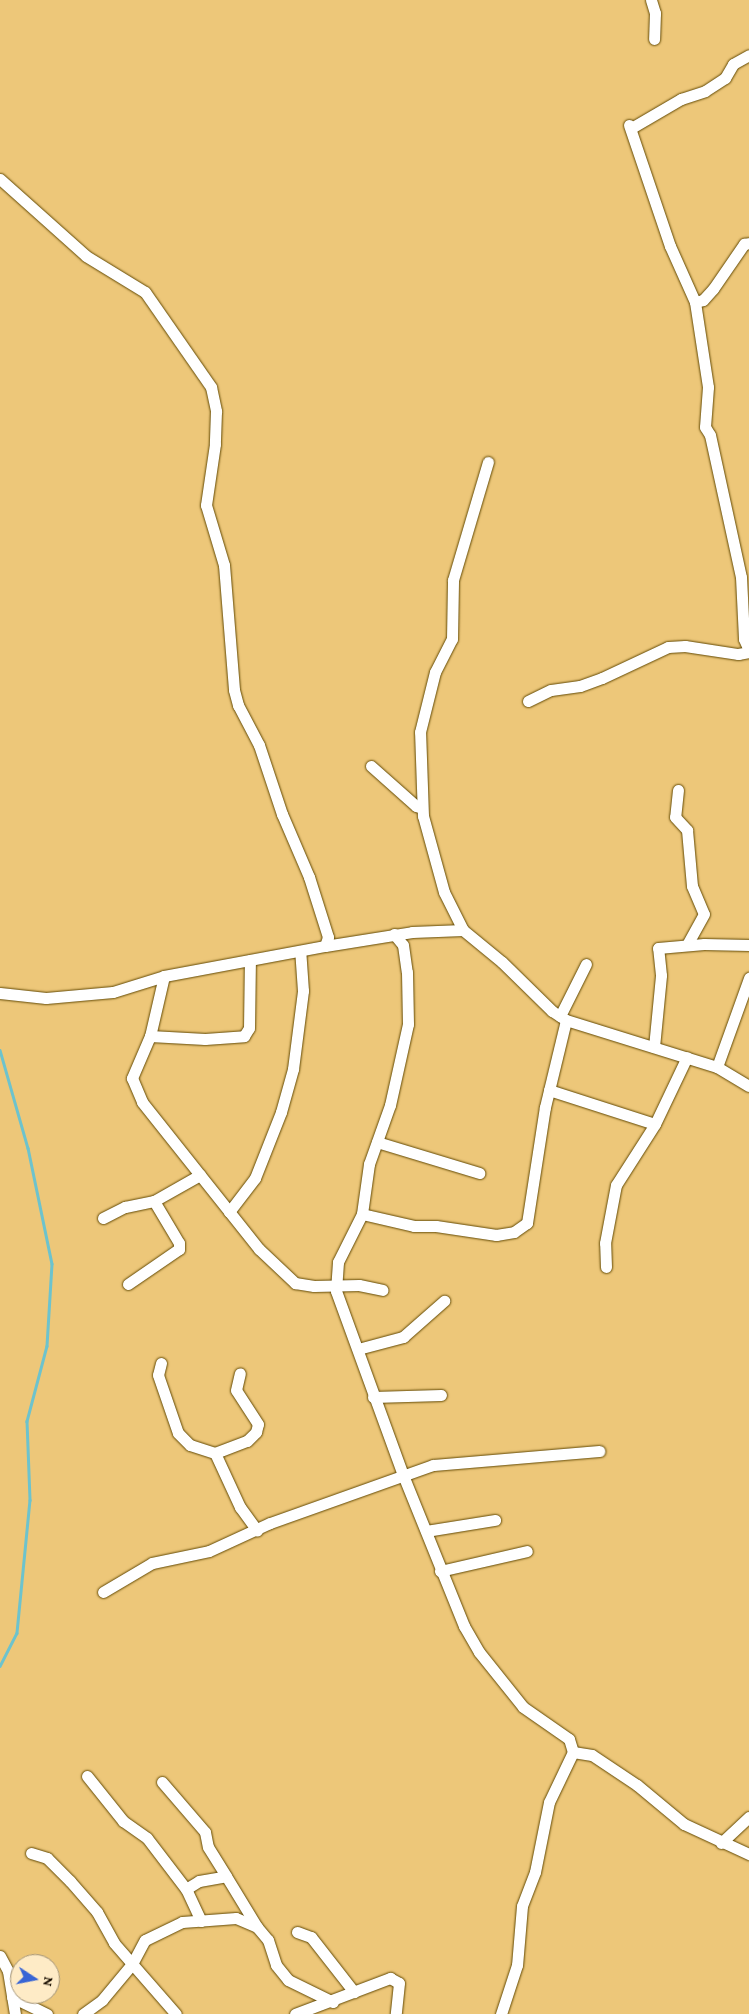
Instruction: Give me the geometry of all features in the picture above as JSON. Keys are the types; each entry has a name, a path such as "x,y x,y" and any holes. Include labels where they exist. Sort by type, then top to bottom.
{"street":[{"path":"651,0 655,13 654,39"},
{"path":"528,701 551,690 580,686 602,678 668,647 685,646 738,654 749,651 744,639 741,577 710,435 705,426 708,387 695,302 670,246 631,126 681,99 705,91 725,78 732,64 749,55"},
{"path":"0,179 86,256 144,292 211,387 216,411 215,444 206,505 224,565 234,690 238,705 270,773 326,941"},
{"path":"695,302 703,300 713,289 744,244 749,243"},
{"path":"488,462 453,580 452,640 435,672 420,732 422,808 444,892 463,930 563,1018 716,1067 749,1086"},
{"path":"370,766 416,806 422,808"},
{"path":"678,790 675,817 687,830 692,886 704,914 687,944"},
{"path":"0,994 46,998 113,992 164,976 300,952 326,941 342,943 412,932 463,930"},
{"path":"403,945 412,932"},
{"path":"394,934 403,945 407,972 408,1024 390,1105 369,1164 362,1214 338,1262 335,1284 402,1476 426,1531 440,1571 479,1652 523,1707 569,1739 573,1752 549,1802 535,1872 522,1906 517,1965 501,2014"},
{"path":"654,1047 661,975 658,948 687,944 749,945"},
{"path":"230,1212 255,1178 281,1112 293,1069 303,991 300,952"},
{"path":"150,1036 205,1039 244,1036 249,1028 250,960"},
{"path":"362,1214 414,1226 436,1226 488,1235 514,1232 527,1223 563,1018 586,964"},
{"path":"164,976 150,1036 134,1070 132,1085 259,1250 295,1283 314,1286 335,1284 359,1285 382,1290"},
{"path":"716,1067 749,978"},
{"path":"606,1267 605,1243 616,1185 655,1124 687,1057"},
{"path":"549,1090 655,1124"},
{"path":"377,1142 479,1173"},
{"path":"102,1218 125,1207 154,1201 200,1175"},
{"path":"128,1284 179,1249 179,1243 154,1201"},
{"path":"358,1349 403,1337 444,1301"},
{"path":"160,1363 158,1375 178,1433 190,1445 215,1453 247,1441 256,1432 258,1424 236,1390 240,1372"},
{"path":"373,1396 441,1395"},
{"path":"103,1592 152,1563 195,1555 433,1465 599,1451"},
{"path":"215,1453 240,1507 257,1530"},
{"path":"426,1531 495,1520"},
{"path":"440,1571 527,1551"},
{"path":"573,1752 592,1755 637,1785 684,1824 720,1843 749,1854"},
{"path":"87,1776 123,1821 147,1838 186,1889 201,1921"},
{"path":"162,1782 206,1832 208,1847 257,1927 268,1940 276,1966 288,1980 333,2002"},
{"path":"720,1843 749,1817"},
{"path":"31,1853 47,1858 70,1880 97,1912 114,1943 176,2014"},
{"path":"186,1889 199,1881 226,1876"},
{"path":"83,2014 102,2000 132,1964 145,1940 182,1922 236,1918 257,1927"},
{"path":"297,1932 312,1937 354,1992"},
{"path":"0,1956 8,1971 10,1984"},
{"path":"296,2014 333,2002 390,1978 399,1984 398,2013"},
{"path":"26,2004 47,2014"}],"waterway":[{"path":"0,1050 28,1148 52,1264 47,1346 27,1421 30,1500 17,1633 0,1666"}]}
